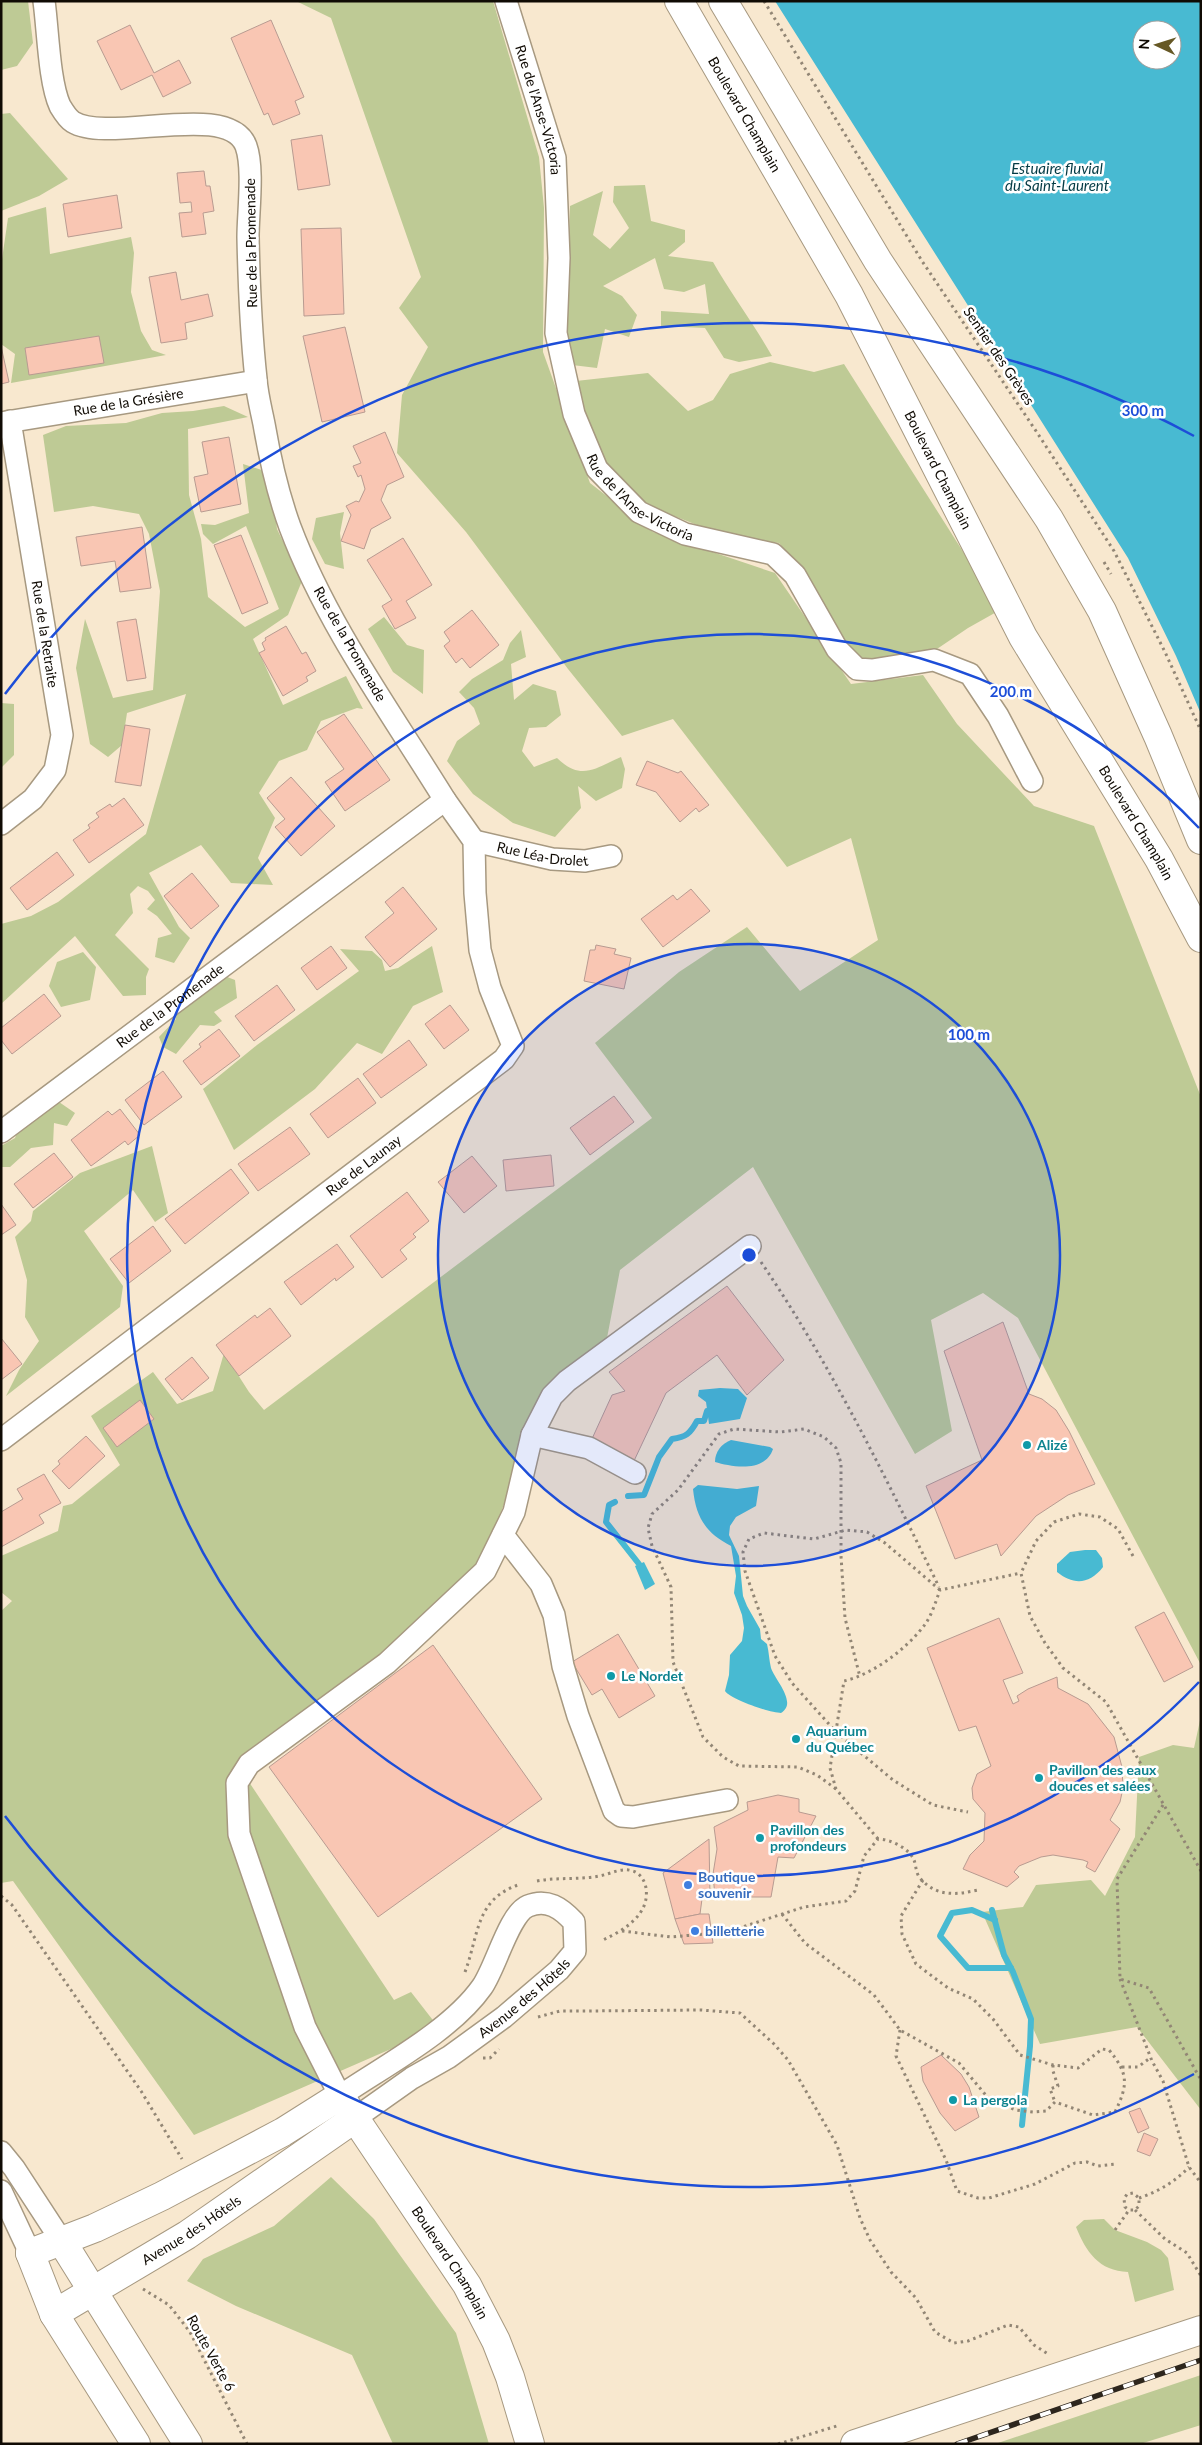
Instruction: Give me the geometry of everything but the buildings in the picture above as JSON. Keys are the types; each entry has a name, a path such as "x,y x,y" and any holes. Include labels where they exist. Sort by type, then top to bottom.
{"main road":[{"name":"Boulevard Champlain","path":"679,1 849,295 1023,637 1159,859 1201,938"},
{"path":"723,1 878,261 1049,519 1102,611 1158,736 1201,840"},
{"name":"Boulevard Champlain","path":"347,2108 467,2285 496,2341 510,2377 530,2444"},
{"name":"Avenue des Hôtels","path":"30,2253 95,2228 193,2180 283,2132 347,2108"},
{"name":"Avenue des Hôtels","path":"54,2314 194,2230 347,2108"},
{"path":"61,2240 188,2444"},
{"path":"30,2253 54,2314 135,2443"},
{"path":"854,2444 1201,2330"}],"street":[{"name":"Rue de la Promenade","path":"1,1132 444,800 363,670 322,599 290,526 272,466 256,381 248,239 249,165 246,145 235,132 202,124 110,128 86,127 71,121 60,106 54,82 44,1"},
{"name":"Rue de l'Anse-Victoria","path":"506,1 554,158 559,258 556,332 574,414 598,469 639,512 685,534 773,554 795,575 837,649 857,669 872,670 934,660 970,674 998,716 1032,781"},
{"name":"Rue de la Grésière","path":"6,422 256,381"},
{"name":"Rue de la Retraite","path":"1,824 33,799 55,770 62,735 6,422"},
{"path":"444,800 474,841"},
{"name":"Rue Léa-Drolet","path":"474,841 552,859 585,861 611,856"},
{"name":"Rue de Launay","path":"1,1440 504,1059 513,1046 490,988 480,950 475,893 474,841"},
{"path":"347,2108 305,2027 239,1834 237,1783 249,1764 387,1663 485,1571 514,1512 532,1435 552,1396 567,1381 750,1246"},
{"path":"532,1435 589,1448 635,1473"},
{"path":"503,1535 541,1584 554,1615 563,1666 578,1716 614,1811 621,1816 634,1817 727,1800"},
{"name":"Avenue des Hôtels","path":"541,1902 555,1905 574,1922 575,1950 559,1970 528,1997 459,2049 412,2078 347,2108 423,2040 464,2009 481,1988 494,1966 509,1927 516,1915 526,1906 541,1902"},
{"path":"1,2152 14,2168 61,2240"},
{"path":"1,2191 30,2253"}],"path":[{"name":"Sentier des Grèves","path":"764,1 922,261 1114,551 1165,652 1201,732"},
{"path":"750,1246 817,1348 875,1454 940,1590 926,1622 891,1659 860,1677 844,1681 830,1768 836,1789"},
{"path":"860,1677 845,1618 841,1556 841,1463 836,1448 824,1437 804,1429 781,1432 734,1429 719,1434 678,1490 652,1514 648,1528 652,1546 671,1587 673,1662 703,1737 723,1757 739,1766 798,1767 818,1775 836,1789 878,1839 888,1839 914,1858 919,1878 940,1892 958,1895 978,1890"},
{"path":"1133,1556 1118,1530 1100,1518 1079,1514 1054,1522 1036,1541 1021,1573 1030,1616 1045,1643 1063,1668 1106,1702 1201,1872"},
{"path":"940,1590 885,1543 867,1532 842,1531 814,1539 764,1533 749,1539 743,1552 745,1571 774,1656 792,1683 837,1733 893,1780 933,1805 968,1812"},
{"path":"940,1590 1021,1573"},
{"path":"1163,1805 1117,1879 1120,1979 1150,2058 1163,2081 1189,2167 1201,2183"},
{"path":"622,1931 671,1938 727,1932 804,1907 846,1901 855,1891 864,1856 878,1839"},
{"path":"923,1880 901,1916 902,1934 916,1964 948,1988 973,1999 993,2020 1020,2055 1053,2065 1078,2068 1102,2049 1109,2050 1122,2067 1126,2081 1124,2094 1115,2112 1094,2115 1054,2102"},
{"path":"1,1896 12,1905 141,2092 173,2142 193,2180"},
{"path":"782,1914 805,1943 874,1995 900,2030 959,2063 989,2099 1016,2110 1033,2112 1046,2110 1054,2102"},
{"path":"1120,1979 1149,1988 1201,2080"},
{"path":"531,2020 541,2015 560,2011 701,2010 740,2013 774,2044 788,2060 837,2145 860,2218 870,2240 891,2272 916,2298 935,2332 954,2342 968,2341 1008,2325 1019,2327 1034,2345 1049,2355 1058,2354"},
{"path":"900,2030 896,2056 946,2160 957,2191 978,2198 989,2198 1035,2184 1075,2163 1087,2162 1098,2166 1116,2164"},
{"path":"459,2049 468,2059 490,2058 502,2045"},
{"path":"1122,2067 1138,2068 1150,2058"},
{"path":"1053,2065 1058,2086 1050,2089 1054,2102"},
{"path":"1189,2167 1180,2177 1150,2195 1139,2198 1130,2193 1124,2198 1125,2207 1129,2210 1135,2210 1165,2240 1187,2253 1201,2276"},
{"path":"1135,2210 1139,2206 1139,2198"},
{"path":"1115,2230 1129,2210"},
{"name":"Route Verte 6","path":"136,2284 169,2305 185,2326 247,2444"}],"green space":[{"path":"1,1 28,1 33,43 17,66 1,70"},
{"path":"296,1 493,1 539,157 544,208 543,352 590,483 653,532 775,573 851,684 923,675 957,724 1034,806 1094,826 1201,1097 1201,1665 1018,1318 983,1293 931,1320 952,1431 915,1454 753,1167 620,1270 607,1338 544,1398 472,1589 237,1764 394,2000 411,1992 439,2028 194,2135 13,1881 1,1883 1,1611 12,1601 1,1592 1,1556 58,1531 63,1506 72,1504 120,1465 91,1416 153,1372 177,1404 213,1391 224,1353 249,1392 264,1410 652,1118 595,1043 679,972 747,927 800,991 878,940 851,838 787,867 673,719 622,736 568,669 466,532 397,453 402,395 428,347 399,308 421,277 331,18"},
{"path":"10,113 68,179 39,196 1,211 1,114"},
{"path":"645,185 651,221 685,230 685,242 668,256 713,262 772,356 739,362 724,358 705,328 661,326 661,311 709,314 705,284 684,292 664,289 655,258 603,286 622,296 637,315 629,337 605,329 597,368 572,365 566,326 570,206 603,191 593,235 610,249 629,228 613,202 614,186"},
{"path":"46,207 50,254 131,237 134,253 131,292 141,331 152,350 166,355 11,383 15,354 1,344 1,266 8,218"},
{"path":"770,362 814,372 844,364 1000,610 968,628 931,653 861,660 834,628 811,583 779,543 720,534 641,503 605,466 581,414 576,381 648,373 688,411 713,400 730,374"},
{"path":"224,406 248,417 188,429 189,495 201,539 208,597 245,627 279,609 246,526 213,544 203,534 201,524 215,525 249,513 243,464 271,473 277,529 302,581 288,615 253,639 283,705 346,676 363,709 357,708 321,721 307,750 279,761 259,793 275,818 258,858 273,885 231,883 201,845 149,873 179,927 190,938 174,963 155,957 158,938 172,934 157,916 147,909 155,900 148,891 138,886 130,894 133,913 115,935 149,969 146,977 146,995 123,996 75,936 1,1004 1,924 31,916 58,902 146,834 186,694 127,713 122,745 108,757 90,744 76,668 85,619 113,698 153,690 160,591 149,534 139,514 93,506 54,512 43,435 66,426 126,423 162,413"},
{"path":"344,512 340,533 344,569 325,564 312,539 316,518"},
{"path":"384,617 407,645 424,650 423,694 393,672 368,629"},
{"path":"521,630 526,657 511,664 514,700 533,684 556,691 561,715 546,727 529,728 522,751 534,767 557,758 573,769 588,771 621,757 625,769 622,788 596,801 578,786 581,808 555,837 513,823 473,794 447,761 457,741 480,724 474,708 459,692 472,679 503,660 510,643"},
{"path":"1,703 14,704 14,755 1,768"},
{"path":"432,946 443,992 413,1006 382,1054 357,1043 315,1089 234,1150 203,1089 257,1045 359,971 340,949 372,951 382,960 385,971 398,968"},
{"path":"83,952 96,967 90,1000 61,1007 49,986 57,962"},
{"path":"222,975 235,980 237,998 214,1012 222,1021 214,1026 200,1025 176,1054 163,1047 159,1037 176,1019 170,992 188,978 203,993"},
{"path":"59,1102 75,1113 67,1126 54,1123 53,1145 31,1148 10,1167 1,1167 1,1146 15,1138 23,1116 38,1118"},
{"path":"152,1146 168,1213 155,1222 133,1190 84,1231 123,1286 120,1307 6,1396 19,1370 39,1341 25,1317 27,1280 15,1237 31,1221 33,1211 80,1173"},
{"path":"1201,1716 1201,2110 1137,2027 1040,2044 982,1912 1023,1907 1036,1885 1091,1880 1105,1896 1135,1837 1139,1757 1173,1745 1194,1748"},
{"path":"331,2177 374,2219 456,2333 489,2444 393,2444 352,2355 236,2306 187,2281 203,2259 274,2226"},
{"path":"1104,2219 1115,2230 1147,2242 1161,2250 1168,2258 1174,2290 1135,2302 1128,2272 1118,2271 1101,2264 1089,2252 1076,2227 1084,2220"},
{"path":"1201,2375 1201,2425 1140,2444 995,2444"}],"water":[{"name":"Estuaire fluvial du Saint-Laurent","path":"775,1 1201,1 1201,714 1176,656 1128,558"},
{"path":"738,1389 747,1398 740,1419 709,1424 706,1402 698,1396 699,1390"},
{"path":"731,1440 773,1449 769,1457 756,1465 739,1466 715,1462 719,1449"},
{"path":"698,1485 737,1489 759,1486 756,1506 736,1517 730,1526 729,1535 739,1556 743,1596 760,1629 761,1639 767,1644 771,1668 784,1691 787,1703 786,1709 781,1713 751,1705 734,1698 725,1691 729,1675 730,1655 742,1641 744,1628 742,1615 734,1593 736,1576 731,1546 715,1536 704,1524 694,1499 693,1489"},
{"path":"1096,1550 1102,1558 1103,1567 1098,1573 1087,1580 1075,1581 1057,1572 1057,1564 1070,1552"},
{"path":"644,1562 655,1584 645,1590 635,1566"}],"waterway":[{"path":"628,1496 644,1495 659,1457 672,1439 687,1434 697,1421 704,1421 707,1411"},
{"path":"615,1502 609,1505 606,1522 639,1564"},
{"path":"995,1920 972,1910 952,1913 940,1936 968,1968 1011,1968"},
{"path":"992,1910 1004,1955 1013,1972 1031,2019 1022,2125"}],"railway":[{"path":"957,2444 1201,2360"}],"place":[{"name":"Alizé","path":"1027,1445"},
{"name":"Le Nordet","path":"611,1676"},
{"name":"Aquarium du Québec","path":"796,1739"},
{"name":"Pavillon des eaux douces et salées","path":"1039,1778"},
{"name":"Pavillon des profondeurs","path":"760,1838"},
{"name":"Boutique souvenir","path":"688,1885"},
{"name":"billetterie","path":"695,1931"},
{"name":"La pergola","path":"953,2100"}]}
